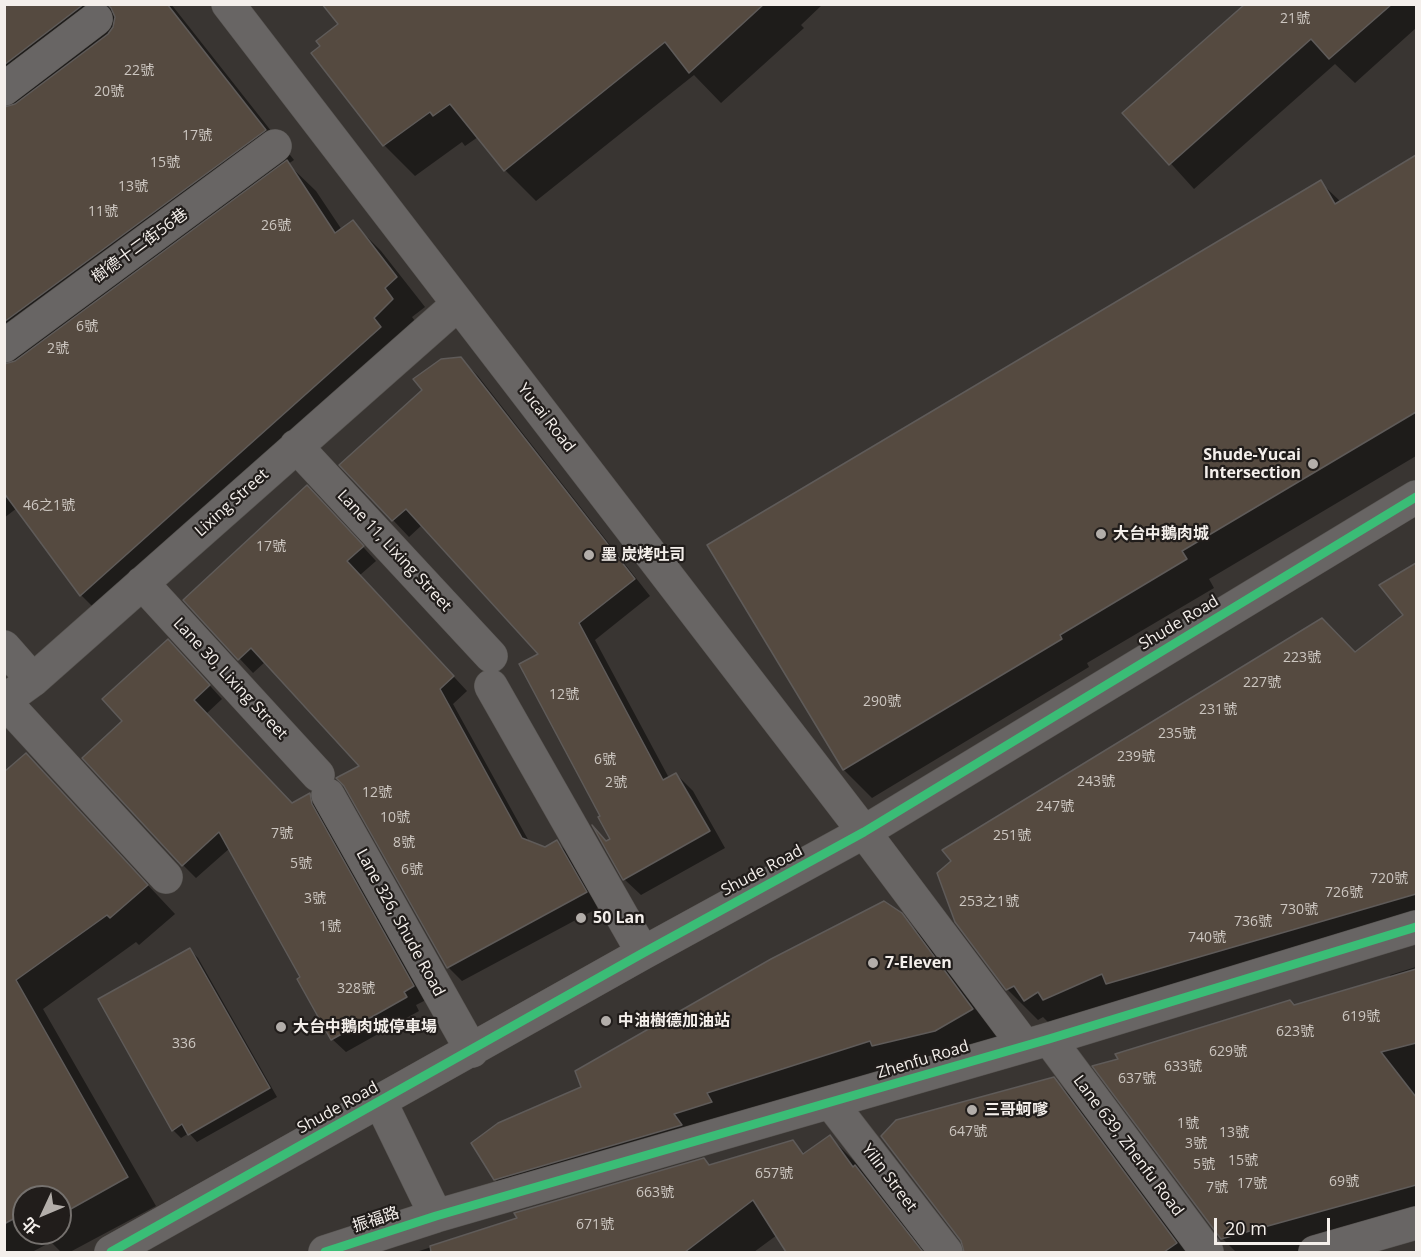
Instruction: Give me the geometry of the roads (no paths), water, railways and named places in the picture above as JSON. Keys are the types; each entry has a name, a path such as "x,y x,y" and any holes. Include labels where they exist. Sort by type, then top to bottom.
{"street":[{"name":"Yucai Road","path":"228,4 864,832 1036,1042"},
{"path":"4,89 96,19"},
{"name":"樹德十二街56巷","path":"4,346 275,146"},
{"name":"Lixing Street","path":"4,701 33,680 458,304"},
{"name":"Lane 11, Lixing Street","path":"296,446 491,671 643,953"},
{"name":"Shude Road","path":"111,1252 643,953 864,832 1415,501"},
{"name":"Lane 30, Lixing Street","path":"142,583 323,785"},
{"path":"4,647 33,680"},
{"path":"4,701 166,877"},
{"name":"Lane 326, Shude Road","path":"323,785 472,1051"},
{"name":"Zhenfu Road","path":"436,1216 831,1103 1416,927"},
{"name":"Lane 639, Zhenfu Road","path":"1036,1042 1207,1252"},
{"path":"380,1101 436,1216"},
{"name":"Yilin Street","path":"831,1103 946,1252"},
{"name":"振福路","path":"325,1252 436,1216"},
{"path":"1315,1252 1416,1223"}],"place":[{"name":"Shude-Yucai Intersection","path":"1313,464"},
{"name":"大台中鵝肉城","path":"1101,534"},
{"name":"墨 炭烤吐司","path":"589,555"},
{"name":"50 Lan","path":"581,918"},
{"name":"7-Eleven","path":"873,963"},
{"name":"中油樹德加油站","path":"606,1021"},
{"name":"大台中鵝肉城停車場","path":"281,1027"},
{"name":"三哥蚵嗲","path":"972,1110"}]}
